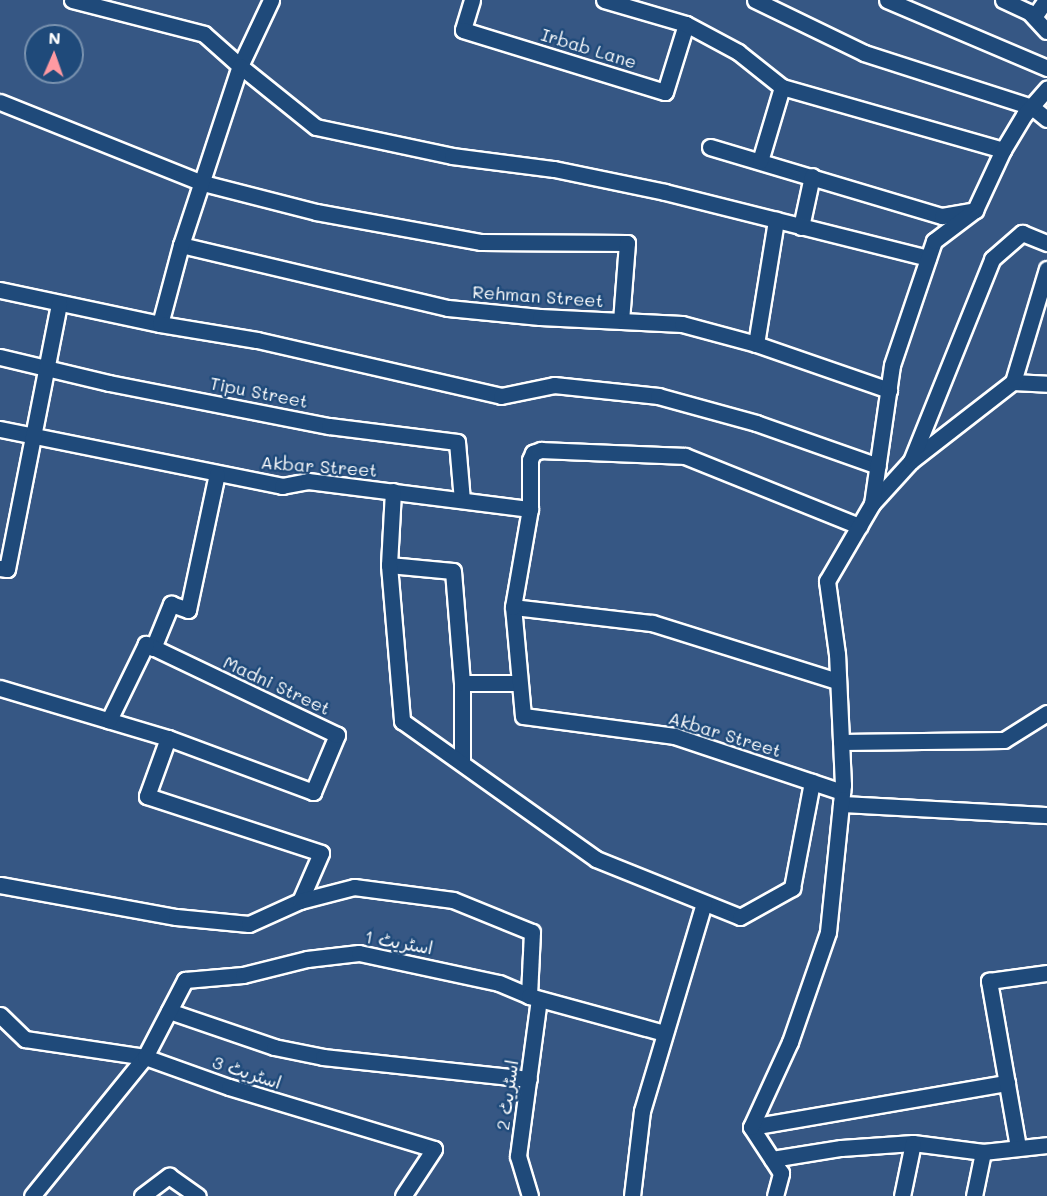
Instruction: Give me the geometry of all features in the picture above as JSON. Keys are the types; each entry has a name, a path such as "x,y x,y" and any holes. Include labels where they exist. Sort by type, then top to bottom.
{"street":[{"path":"72,0 204,34 316,127 452,156 554,169 928,258"},
{"path":"160,324 181,245 240,66 271,0"},
{"name":"Irbab Lane","path":"472,0 463,30 665,92 686,24"},
{"path":"604,0 686,24 738,52 782,87 1003,150"},
{"path":"755,0 864,53 1032,107 1047,119"},
{"path":"887,0 1047,68"},
{"path":"1003,0 1034,17 1047,31"},
{"path":"1034,17 1046,0"},
{"path":"760,161 782,87"},
{"path":"872,504 892,365 934,241 975,210 1003,150 1047,89"},
{"path":"0,102 203,183 316,212 481,242 627,243 621,321"},
{"path":"710,147 942,216 975,210"},
{"path":"801,227 812,176"},
{"path":"756,344 776,220"},
{"path":"911,461 992,259 1022,233 1047,243"},
{"name":"Rehman Street","path":"181,245 448,308 682,324 756,344 889,390"},
{"path":"751,1127 790,1042 828,932 842,798 837,681 827,581 872,504 911,461 1013,382 1047,269"},
{"path":"0,290 160,324 257,340 501,396 554,385 658,396 756,423 878,466"},
{"path":"0,568 8,569 60,303"},
{"name":"Tipu Street","path":"0,357 329,426 457,442 462,500"},
{"path":"1013,382 1047,384"},
{"name":"Akbar Street","path":"0,429 282,486 308,481 530,509"},
{"name":"Akbar Street","path":"859,526 685,456 660,452 533,453 530,509 513,607 524,716 675,736 812,782 842,798 1047,815"},
{"path":"110,720 146,644 153,648 171,604 188,610 217,474"},
{"path":"393,491 388,565 402,721 462,761 596,859 740,917 792,888 812,782"},
{"path":"388,565 453,571 462,683 462,761"},
{"path":"513,607 652,623 837,681"},
{"name":"Madni Street","path":"0,688 168,738 314,792 337,735 153,648"},
{"path":"462,683 519,682"},
{"path":"841,742 1004,740 1047,713"},
{"path":"0,885 176,917 249,924 300,901 321,853 147,796 168,738"},
{"name":"اسٹریٹ 2","path":"300,901 354,887 442,898 532,932 534,997 529,1079 518,1156 530,1196"},
{"path":"632,1196 642,1111 704,903"},
{"name":"اسٹریٹ 1","path":"32,1196 145,1057 185,980 243,975 307,959 359,953 499,983 534,997 664,1033"},
{"path":"1018,1147 989,981 1047,973"},
{"path":"169,1011 274,1047 323,1057 529,1079"},
{"name":"اسٹریٹ 3","path":"0,1016 25,1040 145,1057 229,1088 434,1149 402,1196"},
{"path":"751,1127 1007,1083"},
{"path":"751,1127 781,1173 776,1196"},
{"path":"772,1160 841,1148 913,1143 983,1152 1047,1145"},
{"path":"902,1196 913,1143"},
{"path":"974,1196 983,1152"},
{"path":"142,1196 170,1176 198,1196"}]}
